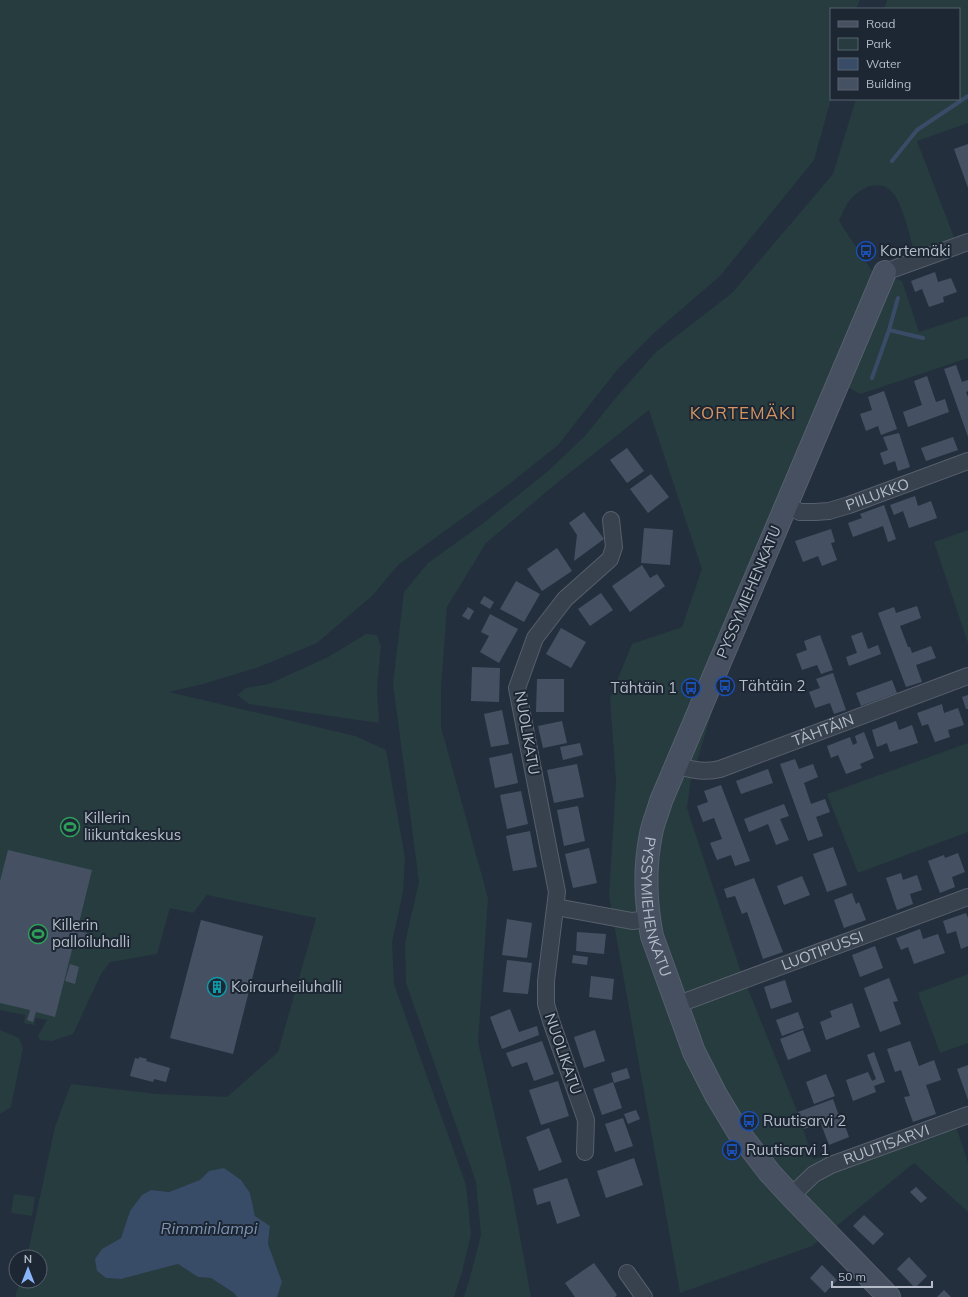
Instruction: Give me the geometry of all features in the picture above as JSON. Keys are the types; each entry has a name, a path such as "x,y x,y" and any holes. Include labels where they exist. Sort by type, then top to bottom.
{"street":[{"name":"PYSSYMIEHENKATU","path":"889,1297 769,1172 739,1132 716,1095 694,1052 652,936 645,884 646,860 651,832 661,801 676,765 786,505 894,269 968,242"},
{"name":"PIILUKKO","path":"786,505 800,512 829,511 968,461"},
{"name":"NUOLIKATU","path":"585,1152 586,1120 546,1004 546,981 557,892 517,688 535,638 565,599 610,559 614,547 611,520"},
{"name":"TÄHTÄIN","path":"676,765 702,771 720,769 968,676"},
{"name":"LUOTIPUSSI","path":"676,1005 968,897"},
{"path":"556,907 632,921 649,919"},
{"name":"RUUTISARVI","path":"791,1196 814,1174 831,1165 968,1115"},
{"path":"628,1273 644,1297"}],"green space":[{"path":"0,0 860,0 856,8 830,8 831,100 814,160 720,276 654,333 617,370 558,445 508,485 398,565 373,595 317,643 259,667 203,684 169,692 355,736 386,750 405,858 403,892 392,942 394,984 466,1185 471,1234 462,1272 454,1297 277,1297 282,1282 268,1244 270,1226 255,1216 250,1193 241,1180 209,1171 201,1180 169,1192 151,1190 130,1211 121,1238 102,1249 97,1271 106,1278 121,1279 178,1264 198,1277 211,1278 234,1293 237,1297 15,1297 18,1289 48,1289 48,1249 29,1249 55,1127 71,1084 157,1094 227,1097 278,1052 316,918 207,895 193,913 170,908 157,954 110,962 101,974 73,1034 52,1041 40,1040 38,1036 47,1020 36,1018 34,1025 24,1023 25,1015 0,1010"},
{"path":"887,0 968,0 968,123 917,141 955,240 915,255 906,221 899,203 891,191 882,186 875,185 865,188 855,195 846,206 839,221 872,271 902,281 919,332 968,316 968,358 860,394 832,378 762,548 690,784 687,808 740,969 797,1111 813,1159 957,1129 968,1163 968,1212 914,1163 812,1246 680,1293 609,896 616,782 610,698 632,644 682,627 702,569 649,410 552,487 486,543 447,607 441,688 441,727 488,898 478,1042 511,1187 531,1297 464,1297 481,1235 476,1182 406,983 405,943 419,882 393,683 404,592 428,563 481,525 547,472 585,436 656,352 732,293 833,174 856,100 960,100 960,8 884,8"},
{"path":"968,530 968,643 934,542"},
{"path":"366,634 377,635 381,646 377,688 379,723 249,704 237,695 246,688 269,684 328,657"},
{"path":"968,743 968,832 858,873 827,794"},
{"path":"968,974 968,1043 940,1053 918,993"},
{"path":"0,1030 19,1038 23,1048 11,1107 0,1114"},
{"path":"14,1194 35,1197 32,1216 11,1213"}],"water":[{"name":"Rimminlampi","path":"224,1168 241,1180 250,1193 255,1216 270,1226 268,1244 282,1282 277,1297 237,1297 234,1293 211,1278 198,1277 178,1264 121,1279 106,1278 97,1271 95,1259 102,1249 121,1238 130,1211 142,1195 151,1190 169,1192 200,1180 209,1171"}],"building":[{"path":"968,144 968,188 954,149"},
{"path":"935,272 938,282 951,278 957,292 943,297 944,302 929,307 922,289 915,292 911,281"},
{"path":"956,365 962,382 968,380 968,391 966,392 968,397 968,437 944,369"},
{"path":"927,376 936,402 945,399 949,412 908,427 903,412 922,405 914,381"},
{"path":"884,391 897,429 881,435 878,426 866,431 860,414 872,410 868,397"},
{"path":"899,433 910,467 898,471 895,461 884,465 880,453 888,450 883,437"},
{"path":"953,437 958,450 926,461 921,448"},
{"path":"627,448 644,471 627,483 610,460"},
{"path":"651,474 669,497 648,513 630,489"},
{"path":"915,496 918,506 931,501 937,518 909,528 903,511 894,515 890,505"},
{"path":"884,505 896,539 888,542 883,526 853,537 848,523 862,518 860,514"},
{"path":"584,512 604,539 574,561 577,535 569,523"},
{"path":"644,528 673,530 670,565 641,563"},
{"path":"831,529 835,542 831,543 837,560 822,566 818,556 803,562 795,541"},
{"path":"557,548 572,571 542,591 527,569"},
{"path":"642,565 650,578 657,574 665,586 630,612 612,586"},
{"path":"516,581 540,594 524,622 500,609"},
{"path":"601,593 613,610 590,626 578,609"},
{"path":"484,596 494,602 490,609 480,603"},
{"path":"917,606 921,618 900,626 908,647 910,647 912,653 931,646 936,658 916,665 922,682 906,687 878,613 894,607 896,613"},
{"path":"468,607 474,611 469,620 462,616"},
{"path":"490,614 518,629 499,663 480,652 489,636 481,632"},
{"path":"561,628 586,642 571,668 546,654"},
{"path":"862,632 868,649 878,645 881,654 849,666 846,657 857,653 851,636"},
{"path":"820,635 833,670 821,674 817,665 802,670 796,654 807,650 804,641"},
{"path":"472,667 500,668 499,702 471,701"},
{"path":"833,673 846,710 834,714 830,703 815,708 809,692 820,688 816,679"},
{"path":"537,679 564,679 564,712 536,712"},
{"path":"892,680 897,693 861,706 856,693"},
{"path":"968,695 968,709 966,709 962,697"},
{"path":"942,704 944,713 958,708 964,725 948,730 950,737 935,742 928,724 922,726 917,713"},
{"path":"502,710 509,744 491,747 484,714"},
{"path":"562,721 567,743 543,748 538,726"},
{"path":"896,721 899,730 912,725 918,743 890,752 887,743 877,747 872,730"},
{"path":"864,732 874,758 860,764 862,768 846,774 838,755 831,758 827,746 850,737 853,745 857,743 855,736"},
{"path":"580,743 583,755 563,760 560,747"},
{"path":"512,753 518,783 495,788 489,758"},
{"path":"795,759 799,769 813,764 818,777 804,783 811,804 825,799 830,812 816,817 823,836 808,841 780,764"},
{"path":"577,764 584,797 554,803 547,770"},
{"path":"768,769 773,783 741,794 736,781"},
{"path":"721,785 750,861 735,866 731,855 717,860 710,843 722,839 714,818 703,822 697,806 708,802 704,791"},
{"path":"521,791 528,824 507,829 500,795"},
{"path":"784,804 789,816 780,819 789,840 776,845 768,824 749,832 744,819"},
{"path":"578,806 585,841 564,846 557,810"},
{"path":"530,831 537,867 513,871 506,836"},
{"path":"833,847 847,885 827,892 813,854"},
{"path":"589,848 597,883 573,888 565,854"},
{"name":"Killerin palloiluhalli","path":"8,850 92,870 77,931 87,933 85,940 75,938 55,1017 36,1012 33,1022 27,1020 30,1010 0,1003 0,881"},
{"path":"958,853 965,872 952,877 955,887 940,893 928,861 944,855 945,858"},
{"path":"901,873 903,880 917,875 922,890 910,894 913,904 897,910 886,878"},
{"path":"802,876 810,895 784,905 777,886"},
{"path":"754,878 783,952 763,959 747,912 742,914 735,896 727,898 724,889"},
{"path":"852,893 856,904 859,902 866,920 844,928 834,900"},
{"path":"966,913 968,918 968,946 961,949 956,931 947,934 943,921"},
{"path":"507,919 532,923 527,958 502,955"},
{"name":"Koiraurheiluhalli","path":"201,920 263,936 233,1054 170,1038"},
{"path":"920,929 923,939 938,934 945,953 914,964 908,947 901,950 896,938"},
{"path":"577,932 606,934 604,954 576,951"},
{"path":"875,946 883,968 860,977 852,955"},
{"path":"573,955 588,957 587,965 572,963"},
{"path":"507,960 532,963 528,994 503,992"},
{"path":"70,964 79,967 75,984 65,981"},
{"path":"591,976 614,979 612,1000 589,997"},
{"path":"889,978 898,1001 893,1002 901,1024 880,1032 864,988"},
{"path":"785,980 792,1002 771,1009 764,987"},
{"path":"852,1003 860,1027 826,1040 820,1022 832,1017 830,1011"},
{"path":"510,1009 519,1032 537,1026 539,1035 502,1049 490,1017"},
{"path":"798,1012 804,1028 782,1036 776,1020"},
{"path":"595,1030 605,1061 584,1068 574,1037"},
{"path":"803,1030 811,1051 788,1060 780,1039"},
{"path":"542,1041 554,1074 534,1081 527,1062 512,1067 506,1053"},
{"path":"910,1041 919,1066 934,1060 941,1080 926,1085 936,1114 913,1122 904,1097 910,1096 901,1070 895,1072 887,1049"},
{"path":"874,1052 885,1082 874,1086 876,1092 853,1101 846,1080 868,1072 872,1081 876,1079 867,1055"},
{"path":"139,1057 147,1059 146,1061 170,1068 166,1082 154,1079 153,1082 130,1076 135,1058 139,1059"},
{"path":"968,1065 968,1100 957,1069"},
{"path":"627,1068 630,1078 614,1083 611,1073"},
{"path":"826,1074 835,1096 814,1104 806,1082"},
{"path":"558,1081 569,1116 541,1125 529,1090"},
{"path":"613,1082 622,1108 602,1115 593,1089"},
{"path":"833,1099 839,1116 804,1129 798,1112"},
{"path":"636,1110 640,1119 628,1124 624,1114"},
{"path":"842,1117 849,1137 829,1145 821,1124"},
{"path":"623,1118 633,1146 615,1152 605,1124"},
{"path":"549,1128 562,1162 539,1171 526,1137"},
{"path":"634,1158 643,1185 606,1198 597,1171"},
{"path":"567,1178 580,1216 557,1224 550,1201 537,1205 533,1189"},
{"path":"916,1187 927,1198 921,1203 910,1192"},
{"path":"864,1215 884,1234 873,1245 853,1226"},
{"path":"909,1257 927,1276 915,1288 897,1269"},
{"path":"594,1263 617,1295 615,1297 575,1297 565,1283"},
{"path":"822,1265 837,1280 825,1293 810,1278"},
{"path":"944,1290 951,1297 937,1297"}],"waterway":[{"path":"892,161 917,130 968,96"},
{"path":"872,378 889,330 898,298"},
{"path":"889,330 923,338"}],"place":[{"name":"Kortemäki","path":"866,251"},
{"name":"Tähtäin 2","path":"725,686"},
{"name":"Tähtäin 1","path":"691,688"},
{"name":"Killerin liikuntakeskus","path":"70,827"},
{"name":"Killerin palloiluhalli","path":"38,934"},
{"name":"Koiraurheiluhalli","path":"217,987"},
{"name":"Ruutisarvi 2","path":"749,1121"},
{"name":"Ruutisarvi 1","path":"732,1150"}],"district":[{"name":"KORTEMÄKI","path":"743,413"}]}
